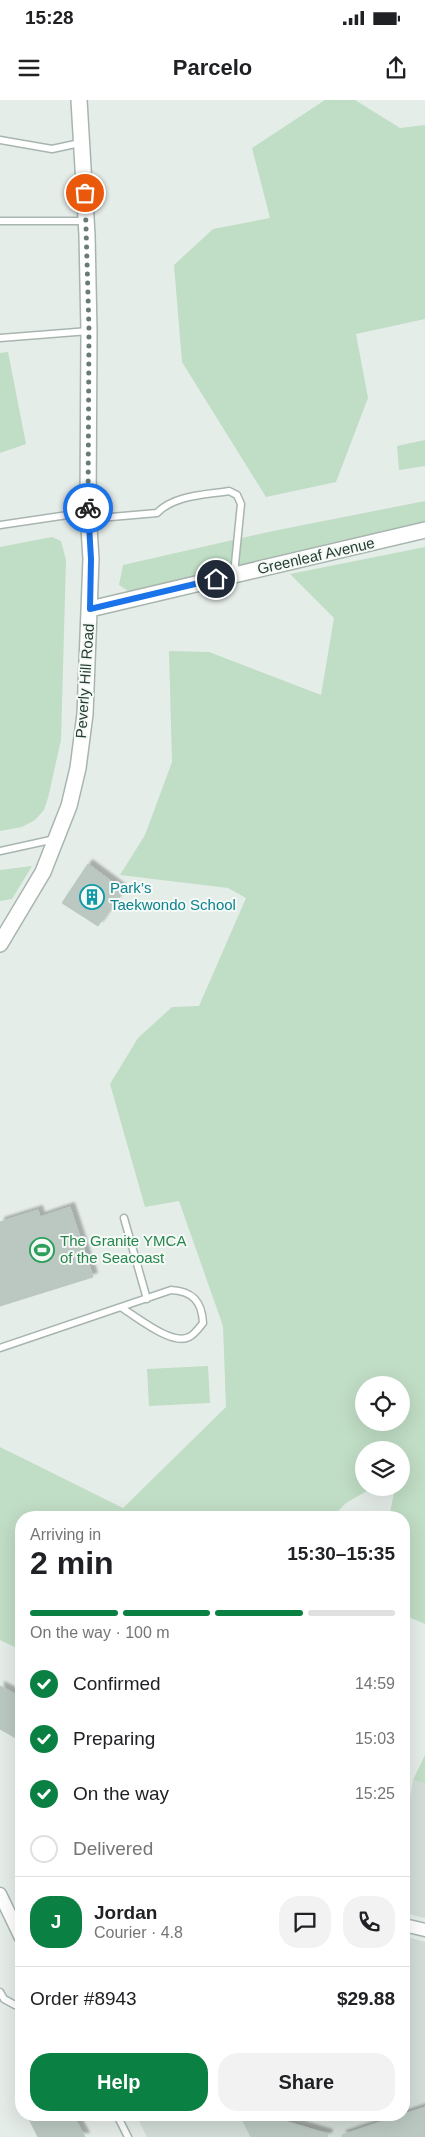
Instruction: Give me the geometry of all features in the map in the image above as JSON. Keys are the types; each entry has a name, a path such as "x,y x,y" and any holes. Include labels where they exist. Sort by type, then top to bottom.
{"street":[{"name":"Peverly Hill Road","path":"0,944 43,872 57,839 69,806 78,768 85,714 91,559 88,516 89,330 86,220 79,100"},
{"name":"Greenleaf Avenue","path":"90,609 425,530"},
{"path":"1,1899 15,1926"},
{"path":"410,1926 425,1930"}],"lane":[{"path":"0,140 52,149 82,142"},
{"path":"0,221 55,222 86,220"},
{"path":"0,338 89,330"},
{"path":"0,525 88,516 157,513 164,505 186,498 229,491 237,495 241,504 234,575"},
{"path":"0,851 57,839"},
{"path":"124,1218 147,1299"},
{"path":"0,1348 171,1290 183,1291 194,1297 202,1309 203,1324 188,1338 177,1340 122,1308"},
{"path":"0,1992 4,1998 15,2005"},
{"path":"120,2121 128,2137"}],"shaded area":[{"path":"413,1780 425,1783 425,1918 410,1914 410,1797"},
{"path":"410,1938 425,1942 425,2137 147,2137 139,2121 410,2121"}],"green space":[{"path":"325,100 355,100 400,128 425,125 425,319 356,334 368,398 336,482 266,497 182,362 174,265 213,229 270,218 252,148"},
{"path":"8,352 26,444 0,453 0,353"},
{"path":"425,440 425,466 399,470 397,446"},
{"path":"425,501 425,521 131,593 119,585 123,565 273,531"},
{"path":"52,537 61,541 66,560 61,740 44,810 35,820 22,827 0,831 0,547"},
{"path":"425,547 425,1624 410,1618 410,1511 390,1511 393,1496 410,1496 410,1441 355,1441 355,1496 358,1496 346,1503 338,1511 15,1511 15,1647 0,1640 0,1447 123,1508 226,1407 223,1326 179,1201 145,1207 110,1084 138,1038 172,1007 199,1006 246,898 228,888 120,875 145,835 172,762 169,651 209,652 321,695 334,618 290,574"},
{"path":"32,866 12,899 0,901 0,870"},
{"path":"208,1366 210,1403 149,1406 147,1369"},
{"path":"425,1755 425,1783 413,1780"}],"building":[{"name":"Park’s Taekwondo School","path":"88,864 123,890 98,926 62,903"},
{"name":"The Granite YMCA of the Seacoast","path":"70,1207 93,1277 0,1306 0,1222 38,1210 40,1217"},
{"path":"0,1686 15,1694 15,1738 0,1729"},
{"path":"425,2107 425,2137 342,2137 342,2135 384,2121 410,2121 410,2112"},
{"path":"30,2121 76,2121 85,2137 38,2137"},
{"path":"243,2121 284,2121 328,2134 327,2137 251,2137"}],"way so far":[{"path":"85,193 89,330 88,508"}],"place":[{"name":"Park’s Taekwondo School","path":"92,897"},
{"name":"The Granite YMCA of the Seacoast","path":"42,1250"}],"route":[{"path":"88,508 91,559 90,609 216,579"}]}
